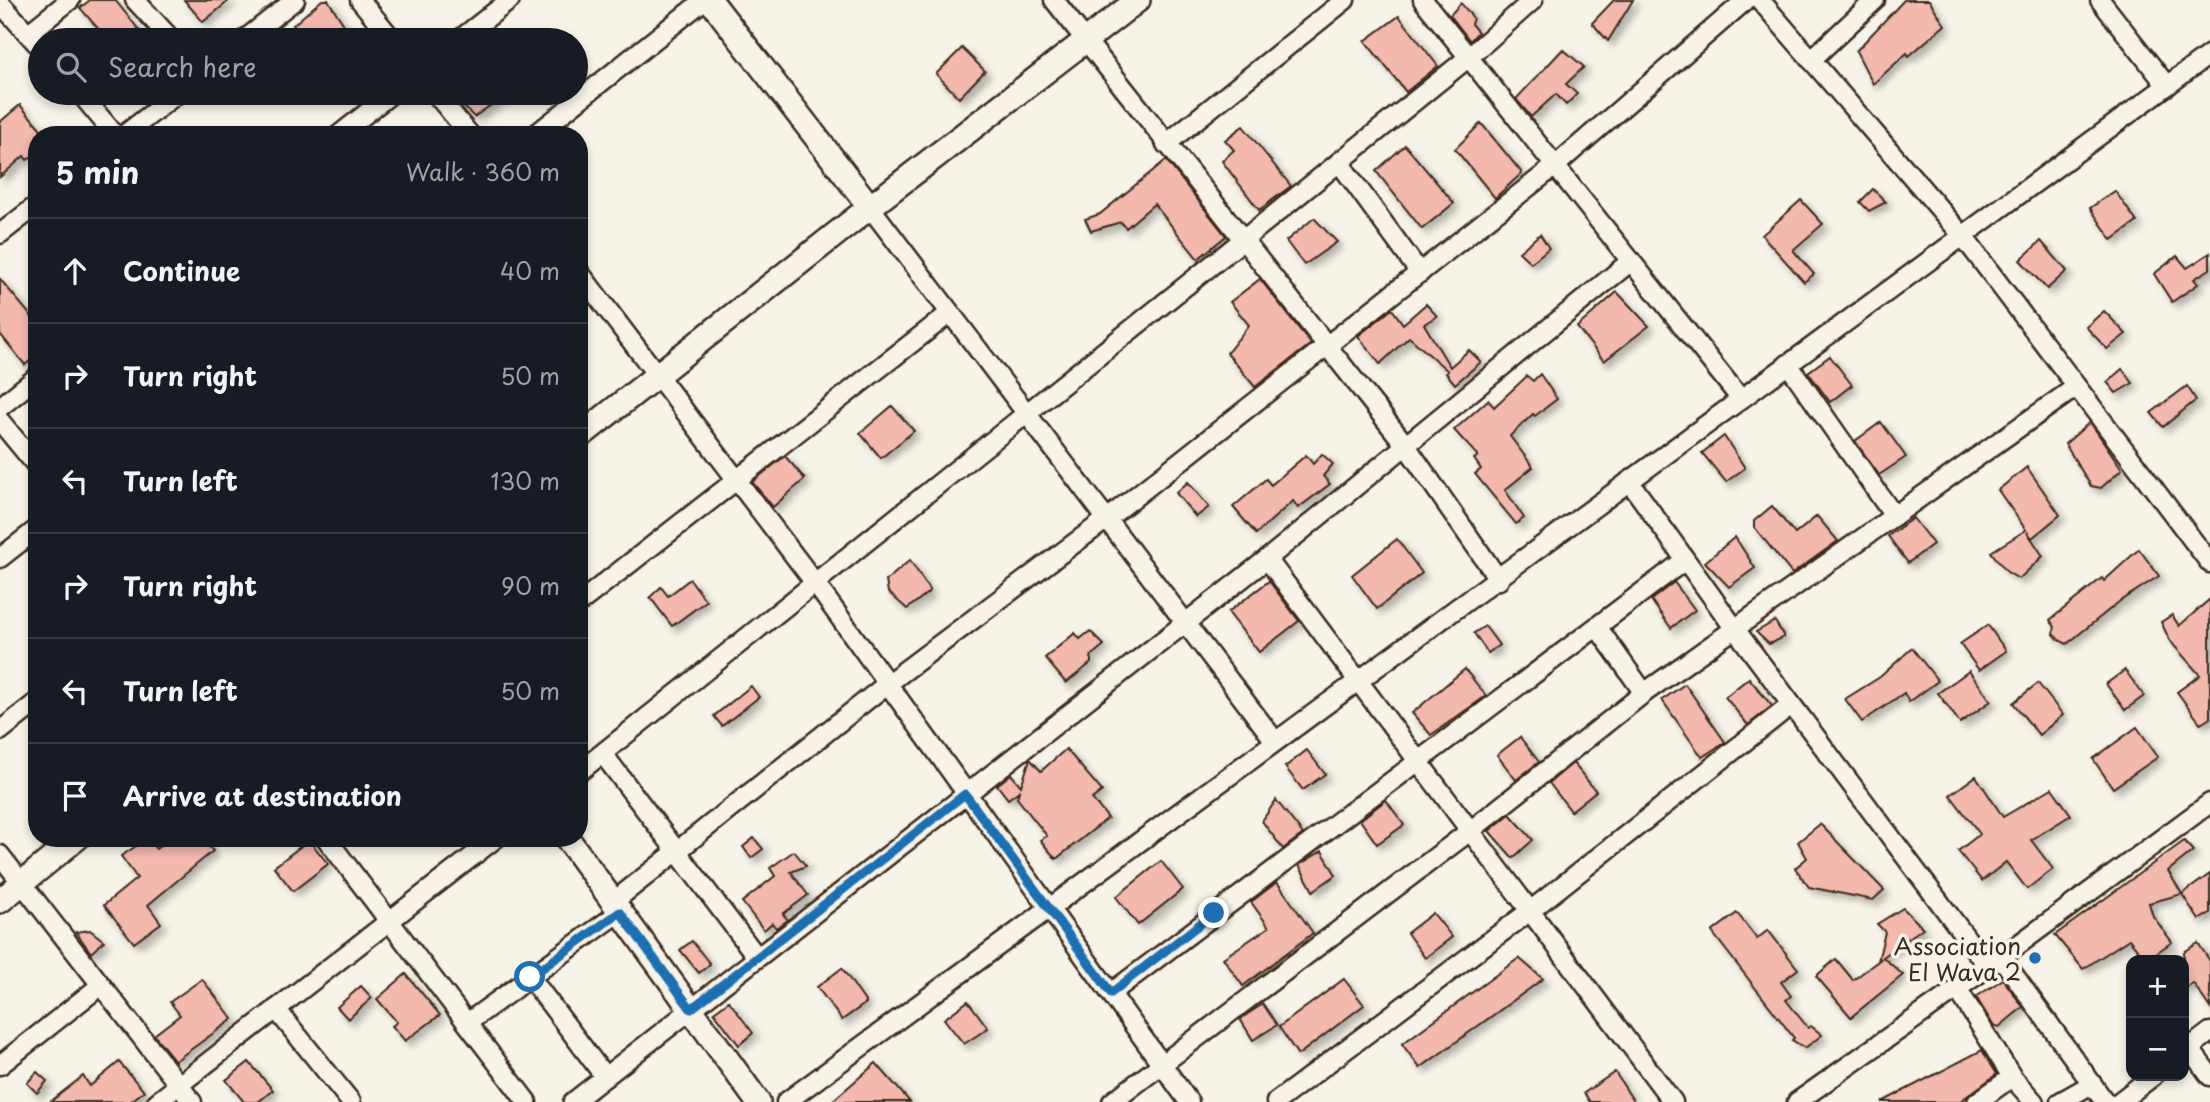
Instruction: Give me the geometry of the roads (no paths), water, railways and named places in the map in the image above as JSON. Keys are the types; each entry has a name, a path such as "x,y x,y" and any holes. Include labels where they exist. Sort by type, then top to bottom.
{"street":[{"path":"46,28 70,0"},
{"path":"135,0 162,28"},
{"path":"259,28 295,0"},
{"path":"360,0 383,28"},
{"path":"474,28 510,0"},
{"path":"588,93 704,0"},
{"path":"710,0 1187,622 1275,741"},
{"path":"1054,0 1407,447 1499,580"},
{"path":"588,430 1138,0"},
{"path":"1166,144 1345,0"},
{"path":"1423,0 1740,398"},
{"path":"588,765 1469,57 1533,0"},
{"path":"467,1023 530,977 617,907 677,852 887,684 1108,519 1555,166 1746,0"},
{"path":"1760,0 1962,235 2210,563"},
{"path":"1811,60 1875,0"},
{"path":"2099,0 2167,86"},
{"path":"1,5 28,33"},
{"path":"786,1102 1358,680 1499,580 1962,235 2167,86 2208,60"},
{"path":"90,105 108,126"},
{"path":"135,126 162,105"},
{"path":"350,126 377,105"},
{"path":"445,105 462,126"},
{"path":"546,126 573,105"},
{"path":"1339,162 1420,273"},
{"path":"1,231 28,212"},
{"path":"573,1102 1267,559 1631,261"},
{"path":"588,283 815,583 1189,1102"},
{"path":"588,596 950,313"},
{"path":"1787,364 1894,516"},
{"path":"0,407 28,384"},
{"path":"1112,1102 1470,831 1644,693 2076,387"},
{"path":"0,421 28,455"},
{"path":"1629,481 1791,705 2105,1102"},
{"path":"0,558 28,536"},
{"path":"1267,559 1673,1102"},
{"path":"1111,993 1685,560"},
{"path":"1598,628 1644,693"},
{"path":"1276,1102 1530,911 1791,705"},
{"path":"0,731 28,709"},
{"path":"603,754 757,957"},
{"path":"1805,1100 2210,803"},
{"path":"0,901 66,847"},
{"path":"333,847 527,1102"},
{"path":"158,1102 484,847"},
{"path":"574,847 758,1102"},
{"path":"0,855 192,1102"},
{"path":"530,977 605,1077"},
{"path":"0,1065 100,986"},
{"path":"1957,988 2012,1077 2034,1102"},
{"path":"276,1009 351,1102"},
{"path":"2189,1048 2210,1032"},
{"path":"2189,1053 2210,1076"},
{"path":"1977,1102 2012,1077"},
{"path":"2119,1102 2146,1081"},
{"path":"2060,1102 2092,1084"}],"place":[{"name":"Association El Wava 2","path":"2035,958"}]}
